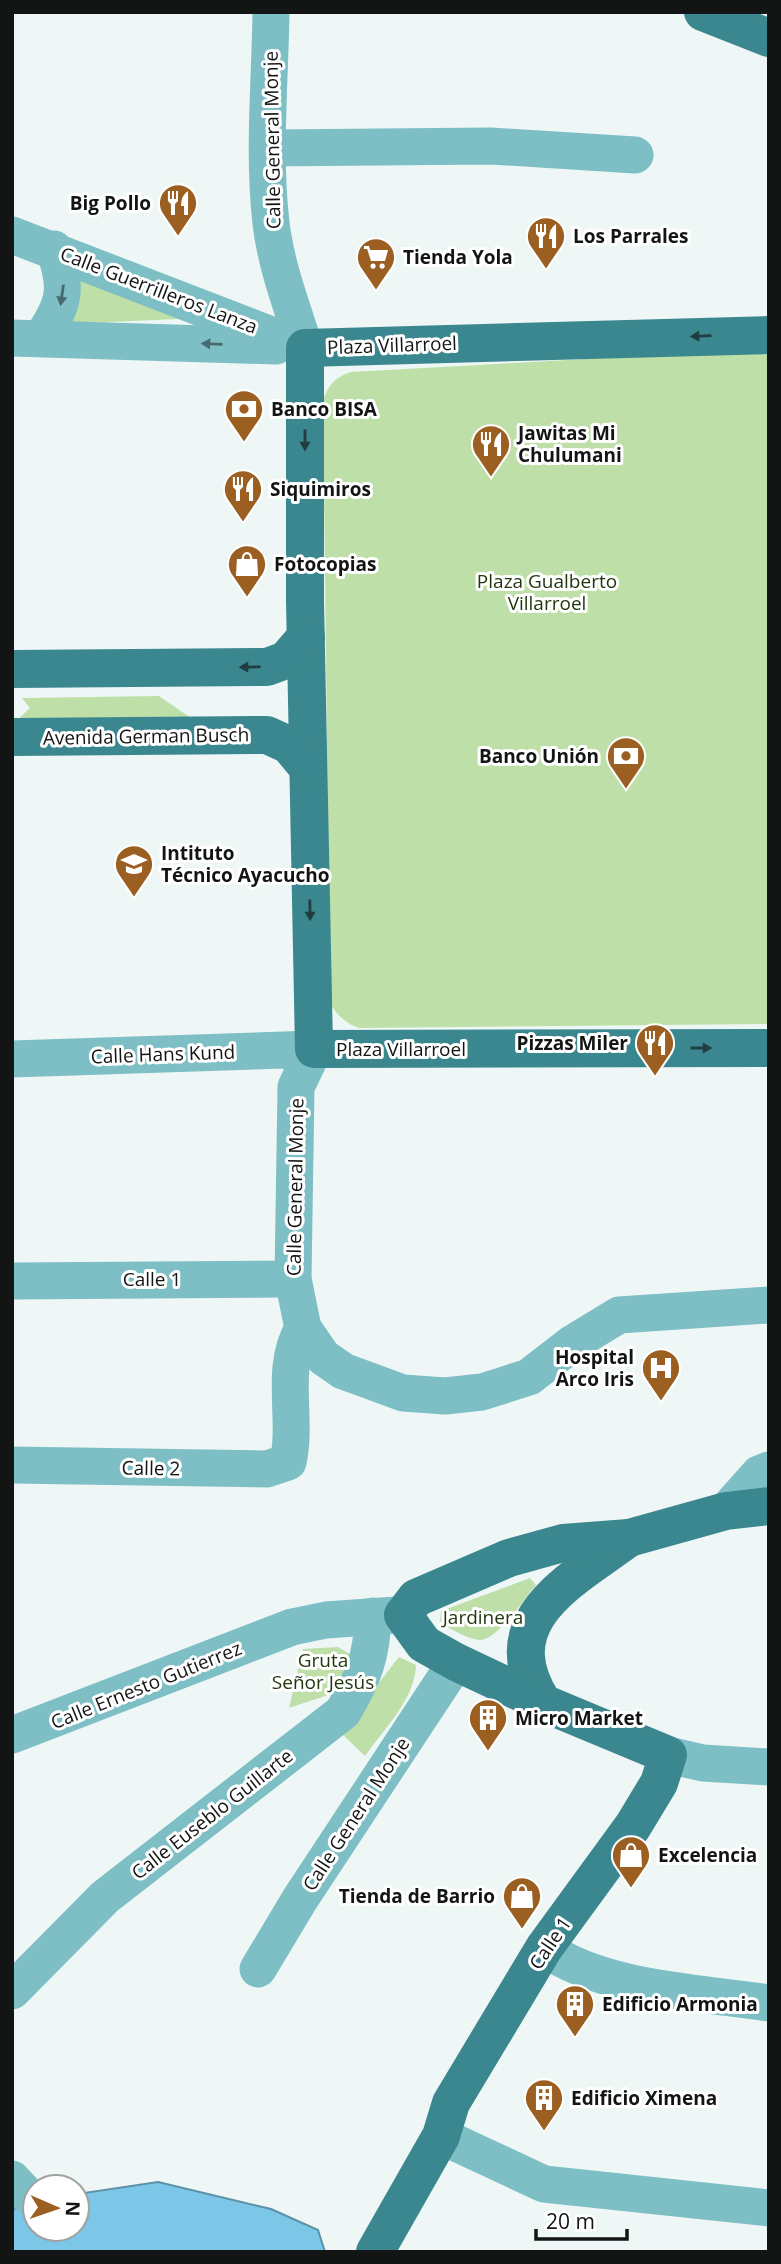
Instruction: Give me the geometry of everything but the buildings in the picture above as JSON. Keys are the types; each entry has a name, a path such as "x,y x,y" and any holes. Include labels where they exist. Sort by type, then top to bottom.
{"main road":[{"path":"703,12 761,28"},
{"name":"Plaza Villarroel","path":"769,334 305,348 306,637 314,1049 769,1048"},
{"path":"12,669 267,667 286,660 306,637"},
{"name":"Avenida German Busch","path":"12,737 267,735 289,745 308,768"},
{"path":"668,1755 543,1703 456,1662 424,1644 388,1616 416,1598 509,1558 563,1542 629,1538 726,1511 769,1506"},
{"path":"543,1703 531,1684 526,1664 530,1627 540,1608 557,1591 629,1538"},
{"name":"Calle 1","path":"375,2252 441,2136 451,2103 544,1948 633,1826 659,1783 668,1755"}],"street":[{"name":"Calle General Monje","path":"271,12 268,148 271,222 279,265 305,348"},
{"path":"268,148 491,146 635,155"},
{"name":"Calle Guerrilleros Lanza","path":"12,235 305,348"},
{"path":"27,337 58,314 64,292 62,271 54,249"},
{"path":"27,337 305,348"},
{"name":"Calle General Monje","path":"314,1049 296,1087 293,1279 303,1328 323,1357 343,1371 403,1393 445,1396 482,1392 529,1377 573,1343 619,1315 769,1305"},
{"name":"Calle Hans Kund","path":"12,1059 314,1049"},
{"name":"Calle 1","path":"12,1281 293,1279"},
{"name":"Calle 2","path":"12,1465 267,1469 288,1462 293,1440 290,1367 294,1343 303,1328"},
{"path":"726,1511 759,1474 769,1470"},
{"name":"Calle Ernesto Gutierrez","path":"12,1735 292,1627 326,1620 388,1616"},
{"name":"Calle Euseblo Guillarte","path":"12,1991 105,1897 343,1713 361,1680 388,1616"},
{"name":"Calle General Monje","path":"258,1969 300,1899 456,1662"},
{"path":"668,1755 703,1763 769,1767"},
{"path":"544,1948 566,1964 612,1979 769,2003"},
{"path":"441,2136 544,2184 769,2208"}],"green space":[{"path":"75,272 201,318 64,324"},
{"name":"Plaza Gualberto Villarroel","path":"769,349 769,1024 359,1028 351,1025 333,1009 316,980 330,999 323,400 328,390 333,382 351,372"},
{"path":"159,696 191,718 23,720 20,717 30,708 22,698"},
{"name":"Jardinera","path":"530,1578 536,1585 502,1626 487,1638 471,1638 440,1621 441,1611"},
{"name":"Gruta Señor Jesús","path":"338,1647 353,1656 337,1692 289,1708 303,1649"},
{"path":"399,1657 416,1665 410,1690 397,1713 365,1756 340,1732"}],"water":[{"path":"158,2182 271,2209 318,2230 325,2252 12,2252 12,2210 21,2206 21,2243 91,2243 91,2192"}],"place":[{"name":"Big Pollo","path":"178,237"},
{"name":"Los Parrales","path":"546,270"},
{"name":"Tienda Yola","path":"376,291"},
{"name":"Banco BISA","path":"244,443"},
{"name":"Jawitas Mi Chulumani","path":"491,478"},
{"name":"Siquimiros","path":"243,523"},
{"name":"Fotocopias","path":"247,598"},
{"name":"Banco Unión","path":"626,790"},
{"name":"Intituto Técnico Ayacucho","path":"134,898"},
{"name":"Pizzas Miler","path":"655,1077"},
{"name":"Hospital Arco Iris","path":"661,1402"},
{"name":"Micro Market","path":"488,1752"},
{"name":"Excelencia","path":"631,1889"},
{"name":"Tienda de Barrio","path":"522,1930"},
{"name":"Edificio Armonia","path":"575,2038"},
{"name":"Edificio Ximena","path":"544,2132"}]}
